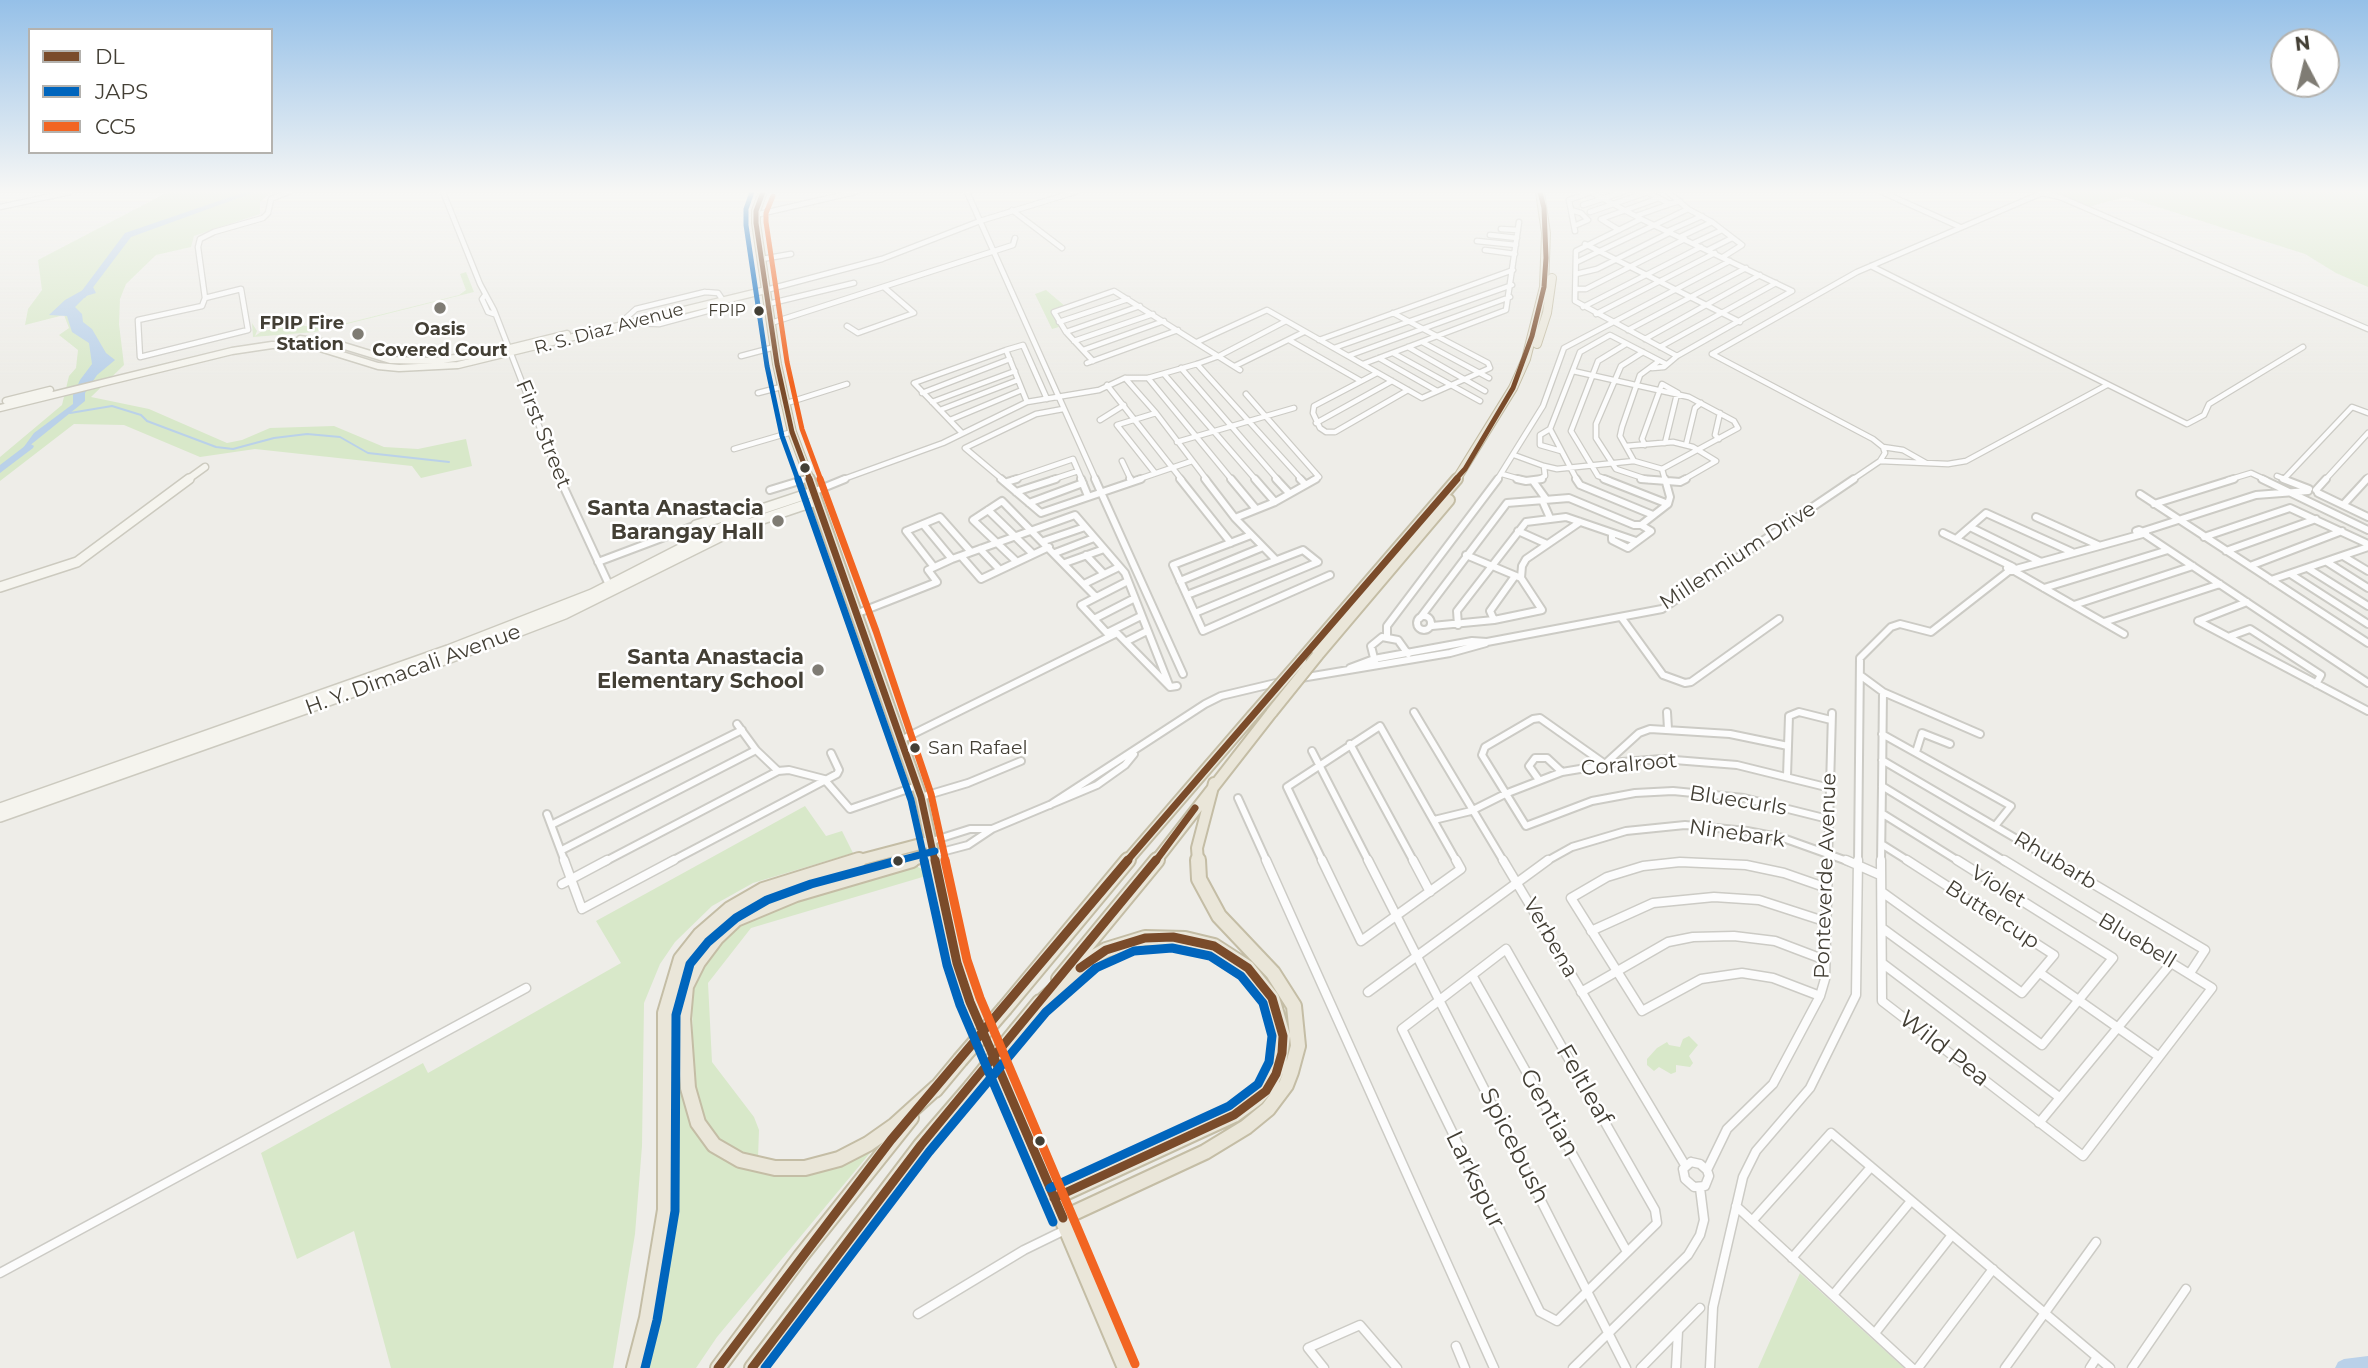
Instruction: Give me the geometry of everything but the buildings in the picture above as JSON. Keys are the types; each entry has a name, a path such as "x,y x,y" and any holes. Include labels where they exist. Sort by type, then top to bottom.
{"highway":[{"path":"718,1368 891,1140 1252,716 1428,515 1465,468 1513,388 1526,359 1544,287 1545,256"},
{"path":"752,1368 921,1145 1143,878 1242,747 1473,470 1511,407 1532,359 1549,299 1552,256"},
{"path":"762,258 784,404 814,496 903,739 933,848 957,963 970,1002 1125,1368"},
{"path":"1065,1223 1205,1152 1246,1127 1268,1109 1286,1085 1291,1072 1298,1046 1294,1006 1273,973 1219,916 1209,902 1199,879 1197,848 1215,782"},
{"path":"933,848 787,897 736,919 716,938 698,962 686,986 683,1019 688,1088 698,1123 714,1145 740,1160 785,1168 804,1168 839,1159 868,1144 894,1125 937,1087"},
{"path":"634,1368 647,1318 665,1209 665,1013 681,959 700,935 730,909 763,890 808,874 933,848"},
{"path":"1038,1005 1090,959 1106,950 1145,938 1185,939 1214,946 1248,968 1272,998 1283,1037 1279,1065 1271,1083 1257,1098 1234,1115 1054,1198"}],"street":[{"path":"199,256 205,298 202,306 138,320 140,357 247,330 241,289 205,298"},
{"name":"First Street","path":"469,256 485,295 482,299 488,312 494,314 561,482 611,589"},
{"path":"762,258 778,256"},
{"path":"766,288 894,256"},
{"path":"771,323 978,256"},
{"path":"994,256 1182,674"},
{"path":"1363,364 1506,310 1515,256"},
{"path":"1576,256 1574,301 1677,356"},
{"path":"1577,262 1591,256"},
{"path":"1609,256 1740,321"},
{"path":"1576,274 1587,273 1619,256"},
{"path":"1576,289 1586,289 1648,256"},
{"path":"1583,306 1682,256"},
{"path":"1596,314 1709,256"},
{"path":"1894,256 1712,354 1873,439 1883,447 1903,450 1928,464"},
{"path":"2198,256 2368,329"},
{"path":"1652,368 1664,368 1677,356 1792,291 1723,257"},
{"path":"1387,636 1387,626 1514,455 1543,406 1564,348 1730,261"},
{"path":"1871,266 2187,424 2204,415 2209,404 2303,347"},
{"path":"1629,330 1746,268"},
{"path":"1319,340 1513,270"},
{"path":"1645,339 1760,275"},
{"path":"1660,347 1776,282"},
{"path":"768,304 854,283"},
{"path":"1334,348 1512,285"},
{"name":"R. S. Diaz Avenue","path":"0,402 195,357 274,342 310,345 378,366 404,368 458,365 721,297 766,288"},
{"path":"847,327 858,333 914,313 885,288"},
{"path":"628,321 630,312 648,306 705,292 721,297"},
{"path":"1178,330 1090,362 1054,312 1110,292 1117,292 1153,314 1219,356 1237,368 1304,332"},
{"path":"1348,356 1510,297"},
{"path":"1059,322 1128,299"},
{"path":"1066,332 1140,306"},
{"path":"1197,342 1267,310 1422,398 1490,368 1489,364 1393,313"},
{"path":"1074,341 1153,314"},
{"path":"1083,350 1164,321"},
{"path":"814,496 962,433 1027,402 1099,390 1125,378 1148,378 1197,364 1219,356 1286,321"},
{"path":"1561,451 1540,445 1540,435 1550,429 1580,352 1610,335 1666,364"},
{"path":"1289,340 1361,381"},
{"path":"1422,342 1489,378"},
{"path":"1626,344 1598,361 1571,431 1598,476 1668,504"},
{"path":"962,433 914,383 1023,345 1047,398"},
{"path":"741,356 775,347"},
{"path":"1408,347 1485,391"},
{"path":"1006,350 1027,402"},
{"path":"1626,446 1665,443 1686,445 1716,461 1680,482 1645,480 1616,469 1596,438 1597,424 1613,379 1621,366 1643,352"},
{"path":"1393,353 1480,401"},
{"path":"1379,358 1437,391"},
{"path":"922,393 1010,359"},
{"path":"1634,461 1620,436 1640,376 1659,361"},
{"path":"1197,364 1305,484"},
{"path":"1181,369 1289,493"},
{"path":"932,402 1015,370"},
{"path":"1573,371 1658,390"},
{"path":"1377,373 1314,406 1312,409 1316,423 1326,432 1335,432 1408,390"},
{"path":"1164,374 1275,502"},
{"path":"1125,378 1156,413 1235,517 1276,561"},
{"path":"1148,378 1256,509"},
{"path":"940,410 1018,380"},
{"path":"1316,423 1392,381"},
{"path":"784,404 847,384"},
{"path":"1514,455 1552,468 1634,461 1662,469 1738,428 1734,421 1701,403 1677,394 1678,392 1664,384 1658,390 1642,439 1645,445"},
{"path":"1883,447 1885,453 1880,461 1928,464 1966,461 2107,384"},
{"path":"1107,385 1231,543"},
{"path":"758,393 781,387"},
{"path":"950,420 1022,390"},
{"name":"R. S. Diaz Avenue","path":"0,408 57,391"},
{"path":"1235,517 1275,502 1319,477 1246,394"},
{"path":"1665,443 1677,394"},
{"path":"1686,445 1695,408 1701,403"},
{"path":"1100,420 1124,405"},
{"path":"2284,479 2352,407 2368,413"},
{"path":"1177,442 1294,408"},
{"path":"1063,409 1036,414 965,448 1041,513 1192,461"},
{"path":"1155,473 1117,425 1156,413"},
{"path":"1719,439 1715,435 1720,413"},
{"path":"1550,429 1580,485 1653,515"},
{"path":"734,449 792,432"},
{"path":"2317,492 2368,433"},
{"path":"1007,482 1073,459 1088,496"},
{"path":"1122,461 1131,481"},
{"name":"Millennium Drive","path":"933,848 968,845 992,829 1097,785 1125,765 1136,751 1221,696 1409,656 1476,647 1487,642 1649,613 1671,604 1880,461"},
{"path":"1545,466 1545,476 1535,484 1534,491 1542,500 1550,518"},
{"path":"0,587 77,562 205,467"},
{"path":"1641,525 1660,513 1671,497 1662,469"},
{"path":"1016,492 1078,471"},
{"path":"2154,503 2251,473 2368,530"},
{"path":"1502,474 1535,484"},
{"path":"2277,476 2368,517"},
{"path":"2343,505 2368,477"},
{"path":"770,490 808,478"},
{"path":"1029,503 1083,483"},
{"path":"1710,1368 1713,1307 1743,1177 1756,1151 1810,1088 1856,995 1860,658 1891,627 1900,624 1930,632 2013,570 2180,522 2256,495 2308,490"},
{"path":"2140,494 2368,643"},
{"name":"H. Y. Dimacali Avenue","path":"694,547 711,542 785,506 814,496"},
{"path":"1458,625 1457,611 1491,566 1518,531 1526,522 1566,517 1612,533 1612,540 1628,548 1651,531 1569,498 1507,503 1466,555 1423,611 1420,618 1431,620 1432,626 1458,625 1494,620 1542,610 1518,577 1491,566 1466,555"},
{"path":"1017,562 973,520 1002,501 1096,597"},
{"name":"H. Y. Dimacali Avenue","path":"0,808 565,614 764,508 785,506"},
{"path":"598,562 738,509 764,508"},
{"path":"2204,537 2290,509 2368,545"},
{"path":"989,510 1033,554"},
{"path":"693,527 736,513"},
{"path":"1956,539 1986,513 2073,552"},
{"path":"858,613 937,583 928,570 934,567 1075,515 1125,573 1140,616 1173,686 1115,631"},
{"path":"934,567 906,531 940,516 971,552"},
{"path":"2036,517 2099,545"},
{"path":"2226,551 2316,519"},
{"path":"1494,620 1490,611 1518,577 1526,559 1580,522"},
{"path":"923,524 952,559"},
{"path":"693,527 694,547"},
{"path":"961,556 981,579 1033,554 1046,544 1085,527"},
{"path":"1970,527 2041,562"},
{"path":"711,542 746,528"},
{"path":"1518,531 1547,544"},
{"path":"2249,566 2342,531"},
{"path":"1943,533 2124,634"},
{"path":"2143,533 2368,682"},
{"path":"1251,535 1173,565 1203,631 1330,575"},
{"path":"1055,553 1094,538"},
{"path":"2271,580 2309,569 2368,545"},
{"path":"1180,581 1263,547"},
{"path":"980,549 1000,570"},
{"path":"1065,563 1104,549"},
{"path":"2360,549 2368,554"},
{"path":"1187,596 1303,550 1318,562 1195,613"},
{"path":"2044,588 2168,550"},
{"path":"1086,555 1104,574"},
{"path":"2343,556 2368,571"},
{"path":"2327,562 2368,588"},
{"path":"2074,605 2193,566"},
{"path":"1084,584 1119,567"},
{"path":"2309,569 2368,606"},
{"path":"2292,575 2368,624"},
{"path":"1115,631 1107,633 1081,605 1126,582"},
{"path":"2104,622 2220,584"},
{"path":"1094,619 1133,599"},
{"path":"2246,602 2198,621 2368,711"},
{"path":"903,739 937,724 1140,616"},
{"path":"1621,617 1663,675 1685,683 1691,682 1779,619"},
{"path":"2228,637 2250,629 2321,675 2316,684"},
{"path":"1127,641 1147,631"},
{"path":"1375,663 1371,652 1373,641 1387,636 1398,640 1409,656"},
{"name":"H. Y. Dimacali Avenue","path":"0,817 449,654"},
{"path":"1149,666 1160,660"},
{"path":"1860,675 1882,692 1980,734"},
{"name":"Wild Pea","path":"1882,692 1882,1001 2083,1156 2212,988"},
{"name":"Verbena","path":"1414,712 1685,1165"},
{"path":"1667,712 1668,729"},
{"name":"Ponteverde Avenue","path":"1707,1170 1727,1129 1773,1084 1820,996 1825,979 1832,716 1792,713 1789,716 1788,747"},
{"path":"1505,794 1485,761 1483,751 1485,747 1533,719 1547,721 1605,764 1639,733 1650,729 1730,731 1788,747 1787,776"},
{"path":"1380,726 1461,869 1361,941 1287,787 1350,744 1380,726"},
{"path":"553,824 740,727 756,750 778,771"},
{"path":"1916,752 1922,733 1950,744"},
{"path":"1882,734 2011,806 1995,826"},
{"path":"1350,744 1430,892"},
{"path":"562,850 756,750"},
{"name":"Spicebush","path":"1312,751 1626,1368"},
{"path":"547,814 553,824 582,909 837,774 839,770 831,752"},
{"path":"1539,780 1529,766 1535,758 1547,758 1562,772"},
{"name":"Coralroot","path":"1434,820 1471,811 1505,794 1562,772 1605,764 1662,760 1704,761 1787,776 1830,788"},
{"name":"Rhubarb","path":"1882,760 2205,950 2190,973"},
{"path":"562,884 778,771 789,770 824,779 850,809 919,791 968,783 1021,761"},
{"name":"Bluebell","path":"1882,786 2212,988"},
{"name":"Bluecurls","path":"1505,794 1526,826 1592,801 1634,793 1673,791 1744,798 1828,819"},
{"path":"1238,799 1494,1368"},
{"name":"Violet","path":"1883,814 2113,958 2079,1000"},
{"name":"Ninebark","path":"1368,992 1551,859 1572,848 1613,834 1704,825 1747,831 1783,838 1880,875"},
{"name":"Millennium Drive","path":"933,848 961,832 992,829"},
{"path":"961,832 968,845"},
{"name":"Buttercup","path":"1882,892 2022,993 2054,955 1883,845"},
{"path":"1820,996 1773,978 1742,973 1701,979 1642,1012 1571,898 1607,877 1643,866 1680,862 1746,865 1784,873 1827,888"},
{"path":"1591,931 1653,903 1714,897 1759,901 1827,922"},
{"path":"1882,928 2042,1045 2079,1000"},
{"path":"1581,992 1668,942 1712,936 1774,941 1825,960"},
{"name":"Feltleaf","path":"1472,975 1506,949 1655,1210 1657,1223 1626,1250"},
{"path":"2039,1123 2172,962"},
{"path":"1882,963 2059,1097"},
{"path":"2040,973 2158,1056"},
{"path":"1439,1000 1472,975"},
{"name":"Gentian","path":"1472,975 1626,1250"},
{"path":"0,1273 526,988"},
{"name":"Larkspur","path":"1439,1000 1402,1029 1540,1312 1557,1321 1588,1291"},
{"path":"1752,1221 1831,1133 2110,1368"},
{"path":"1692,1162 1707,1170 1709,1182 1700,1188 1685,1179 1685,1165 1692,1162"},
{"path":"1793,1258 1871,1167"},
{"path":"1573,1368 1688,1255 1697,1242 1704,1220 1700,1188"},
{"path":"1833,1295 1911,1201"},
{"path":"1736,1206 1912,1368"},
{"path":"918,1314 1065,1223"},
{"path":"1875,1333 1952,1235"},
{"path":"2005,1368 2096,1242"},
{"path":"1588,1291 1626,1250"},
{"path":"1918,1368 1993,1269"},
{"path":"2132,1368 2186,1289"},
{"path":"1641,1368 1700,1308"},
{"path":"1324,1368 1308,1348 1360,1325 1397,1368"},
{"path":"1676,1368 1679,1330"},
{"path":"1456,1346 1465,1368"},
{"path":"2090,1368 2097,1357"}],"green space":[{"path":"46,256 155,256 126,284 120,299 119,324 124,365 91,397 149,409 227,443 242,440 270,428 334,426 384,447 418,449 466,439 472,466 421,478 412,466 255,449 200,457 124,425 74,424 0,481 0,457 62,405 69,376 76,368 78,350 59,335 69,328 64,315 25,325 28,309 42,290 38,260"},
{"path":"2308,256 2368,256 2368,287 2336,273"},
{"path":"466,272 474,292 315,332 253,337 252,323 257,331 255,336 262,331 300,325 323,329 459,295 466,290 460,274"},
{"path":"1046,290 1065,306 1052,312 1059,327 1052,329 1035,294"},
{"path":"805,806 826,836 842,831 853,853 753,883 712,906 675,942 660,964 644,1003 642,1146 635,1234 613,1368 391,1368 354,1231 297,1259 261,1153 423,1063 428,1073 621,963 596,921"},
{"path":"916,866 924,870 926,876 751,928 708,983 712,1062 754,1117 759,1130 758,1158 734,1150 714,1136 694,1104 692,1002 696,979 707,958 740,925 765,911"},
{"path":"1689,1036 1698,1045 1689,1056 1693,1063 1690,1067 1676,1065 1676,1072 1671,1074 1659,1067 1654,1071 1647,1065 1647,1059 1657,1048 1667,1042 1680,1047 1683,1039"},
{"path":"680,1073 721,1153 796,1173 880,1141 717,1337 696,1368 639,1368 654,1319 664,1262 668,1216 671,1076"},
{"path":"1800,1273 1904,1368 1758,1368"}],"water":[{"path":"92,285 96,293 86,296 75,307 106,353 115,360 97,375 85,393 85,401 18,455 34,433 73,404 73,395 80,380 92,364 89,343 72,332 67,316 49,315 65,300"}],"waterway":[{"path":"82,296 112,256"},
{"path":"70,413 112,406 141,415 147,421 216,447 233,449 274,438 307,434 340,437 368,453 449,462"},
{"path":"0,470 29,446"},
{"path":"2344,1368 2368,1365"}],"transit line":[{"name":"JAPS","path":"751,256 767,366 782,436 856,638 911,800 947,965 960,1005 1053,1222"},
{"name":"DL","path":"761,256 777,364 792,432 866,635 921,797 957,963 970,1002 1063,1218"},
{"name":"CC5","path":"771,256 787,362 802,429 876,631 931,794 967,960 980,998 1135,1364"},
{"name":"DL","path":"718,1368 891,1140 1096,897 1465,469 1513,388 1532,336 1544,287 1546,256"},
{"name":"DL","path":"752,1368 921,1145 1137,886 1195,808"},
{"name":"JAPS","path":"645,1368 657,1320 675,1211 676,1015 690,964 708,942 736,918 767,900 811,884 935,851"},
{"name":"DL","path":"1054,1198 1234,1115 1266,1091 1276,1074 1282,1053 1283,1036 1272,998 1248,968 1214,946 1173,937 1145,938 1106,950 1080,968"},
{"name":"JAPS","path":"765,1368 929,1152 1046,1012 1096,968 1134,951 1172,948 1210,956 1241,976 1263,1003 1272,1036 1269,1062 1258,1084 1229,1106 1050,1188"}],"place":[{"name":"Oasis Covered Court","path":"440,308"},
{"name":"FPIP","path":"759,311"},
{"name":"FPIP Fire Station","path":"358,334"},
{"name":"Santa Anastacia Barangay Hall","path":"778,521"},
{"name":"Santa Anastacia Elementary School","path":"818,670"},
{"name":"San Rafael","path":"915,748"}]}
